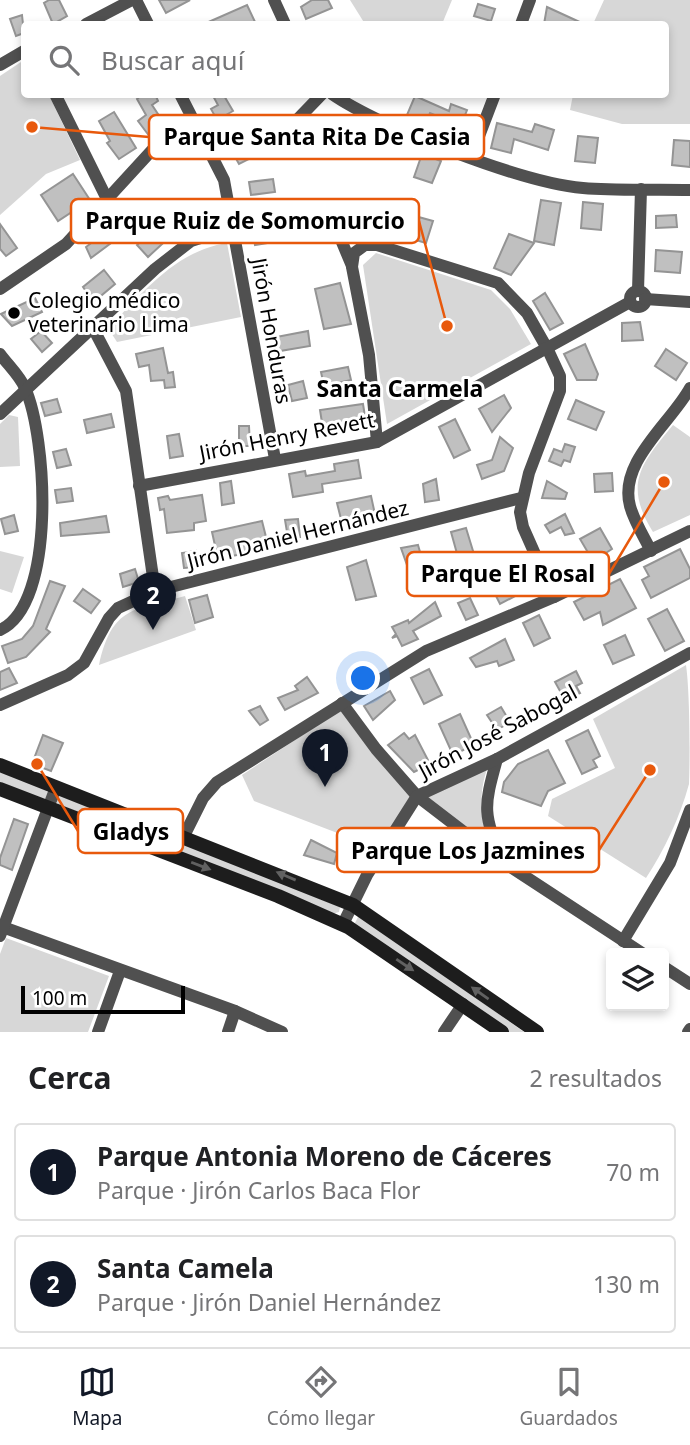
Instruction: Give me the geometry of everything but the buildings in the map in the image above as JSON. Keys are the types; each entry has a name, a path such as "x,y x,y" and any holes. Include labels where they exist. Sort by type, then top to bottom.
{"main road":[{"path":"0,765 353,905 537,1032"},
{"path":"0,789 343,924 502,1032"}],"street":[{"path":"92,21 134,0 146,21"},
{"path":"274,0 284,21"},
{"path":"522,21 530,0"},
{"path":"0,65 21,53"},
{"path":"57,98 107,199"},
{"name":"Jirón Honduras","path":"182,98 224,180 275,459"},
{"path":"265,153 318,98"},
{"path":"338,98 357,112 471,157 580,188 690,190"},
{"path":"471,157 493,98"},
{"path":"0,289 66,244 154,148 193,121"},
{"path":"641,189 638,297 690,302"},
{"path":"377,442 369,355 352,267 339,235 339,220 371,245 498,283 527,313 560,376 560,391 521,498 523,527 554,597"},
{"path":"4,410 155,269 191,241 232,228"},
{"path":"352,267 354,253 371,245"},
{"name":"Jirón Henry Revett","path":"139,486 377,442 548,350 638,297"},
{"path":"93,328 126,391 155,591"},
{"path":"0,354 25,388 33,419 41,478 42,537 32,586 22,611 0,630"},
{"path":"651,551 630,506 628,491 632,471 690,388"},
{"path":"4,410 22,408 33,419"},
{"name":"Jirón Daniel Hernández","path":"0,705 68,675 84,663 109,618 118,608 155,591 521,498"},
{"path":"184,836 203,797 217,782 426,651 554,597 690,531"},
{"name":"Jirón José Sabogal","path":"343,924 417,796 497,759 690,653"},
{"path":"342,703 376,750 417,796 503,862 633,948"},
{"path":"497,759 487,799 486,821 503,862"},
{"path":"56,787 1,930 235,1011 282,1032"},
{"path":"623,942 670,863 690,810"},
{"path":"669,970 690,984"},
{"path":"98,1032 120,971"},
{"path":"443,1032 463,1004"},
{"path":"228,1032 235,1011"}],"shaded area":[{"path":"350,0 452,0 443,21 363,21"},
{"path":"604,0 690,0 690,124 622,124 570,110 572,98 669,98 669,21 594,21"},
{"path":"21,62 21,98 50,98 80,160 46,174 0,215 0,76"},
{"path":"227,243 241,317 117,342 108,328 161,275 191,255"},
{"path":"376,253 491,290 510,309 531,344 387,424 363,265"},
{"path":"9,415 18,417 20,466 0,467 0,424"},
{"path":"673,425 690,437 690,515 653,532 639,501 640,475 652,451"},
{"path":"0,551 24,557 12,593 0,589"},
{"path":"185,596 196,630 99,665 104,646 118,621 139,608"},
{"path":"686,665 689,784 671,833 646,878 548,816 552,799 615,768 593,719"},
{"path":"342,709 410,796 379,849 254,801 242,775"},
{"path":"488,766 482,789 482,810 497,852 422,796"},
{"path":"0,769 50,789 47,800 0,785"},
{"path":"60,793 340,907 339,912 332,914 58,804 56,801"},
{"path":"359,915 524,1032 505,1032 354,925"},
{"path":"6,938 109,976 88,1032 0,1032 0,954"}],"place":[{"name":"Parque Santa Rita De Casia","path":"32,127"},
{"name":"Colegio médico veterinario Lima","path":"14,313"},
{"name":"Parque Ruiz de Somomurcio","path":"447,326"},
{"name":"Parque El Rosal","path":"664,482"},
{"name":"Santa Camela","path":"153,630"},
{"name":"Gladys","path":"37,764"},
{"name":"Parque Los Jazmines","path":"650,770"},
{"name":"Parque Antonia Moreno de Cáceres","path":"325,787"}],"district":[{"name":"Santa Carmela","path":"400,389"}]}
